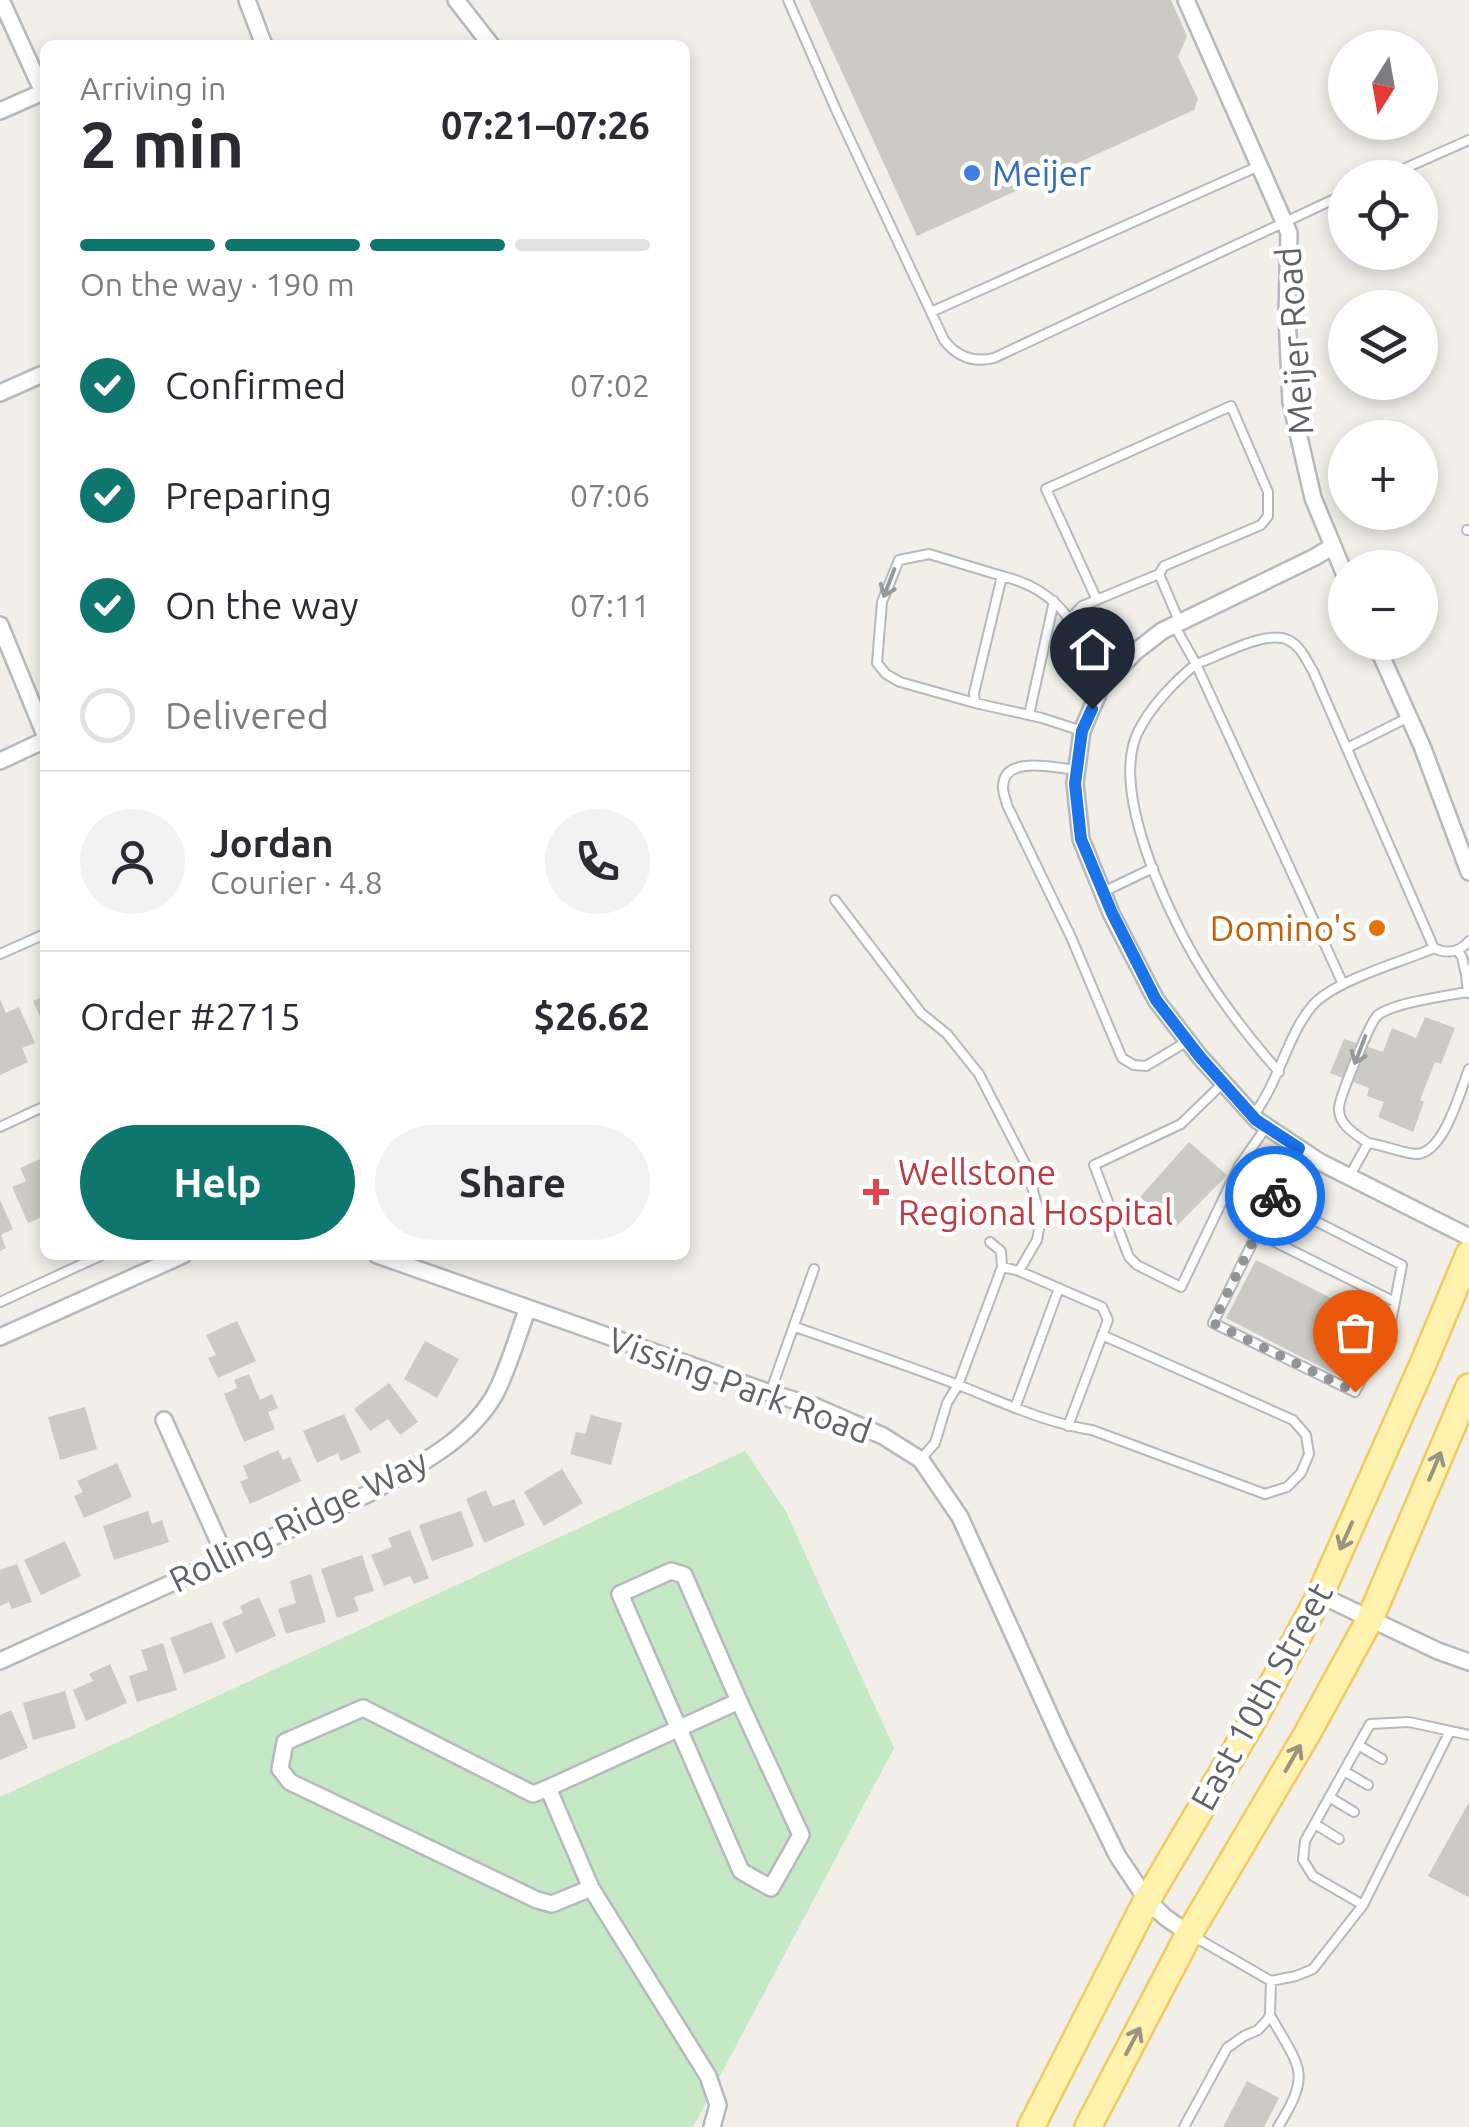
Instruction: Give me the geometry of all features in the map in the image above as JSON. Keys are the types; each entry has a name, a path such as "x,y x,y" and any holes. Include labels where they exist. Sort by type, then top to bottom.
{"main road":[{"name":"East 10th Street","path":"1033,2126 1147,1900 1252,1722 1320,1595 1469,1254"},
{"name":"East 10th Street","path":"1088,2127 1189,1934 1370,1619 1469,1387"}],"street":[{"path":"0,0 40,86"},
{"path":"246,0 262,40"},
{"path":"456,0 487,40"},
{"name":"Meijer Road","path":"1186,0 1289,234 1287,315 1292,402 1313,498 1335,550"},
{"path":"0,111 40,93"},
{"path":"0,393 40,374"},
{"path":"1333,546 1162,631 1101,687 1082,731 1076,770 1081,839 1102,892 1156,1000 1260,1121 1350,1177 1469,1237"},
{"path":"0,625 40,725"},
{"path":"1383,660 1422,746 1469,872"},
{"path":"0,761 40,740"},
{"path":"0,1337 171,1260"},
{"name":"Vissing Park Road","path":"391,1260 814,1406 883,1436 920,1460 960,1517 1117,1856 1147,1900 1189,1934"},
{"name":"Rolling Ridge Way","path":"0,1660 372,1492 463,1435 495,1394 528,1308"},
{"path":"164,1420 226,1558"},
{"path":"672,1572 684,1575 739,1701 802,1835 772,1888 742,1871 620,1594 672,1572"},
{"path":"1320,1595 1469,1662"},
{"path":"590,1888 552,1904 537,1900 290,1782 280,1769 284,1742 363,1708 533,1794 739,1701"},
{"path":"548,1788 590,1888 708,2076 718,2105 712,2127"}],"lane":[{"path":"788,0 836,112 944,340 959,355 994,358 1328,201"},
{"path":"1424,160 1469,140"},
{"path":"931,312 1259,166"},
{"path":"1070,620 1082,606 1097,600 1159,574 1164,566 1261,524 1268,516 1268,492 1231,406 1046,490 1097,600"},
{"path":"1082,731 900,682 886,674 877,663 882,602 899,560 929,554 1036,587 1070,620 1108,680"},
{"path":"1159,574 1177,624 1343,984"},
{"path":"975,703 974,693 1002,576"},
{"path":"1029,715 1054,601"},
{"path":"1280,1072 1250,1039 1186,942 1153,868 1130,794 1136,736 1181,676 1196,664 1276,637 1288,640 1300,650 1433,948 1451,952 1469,941"},
{"path":"1346,748 1409,717"},
{"path":"1076,770 1021,765 1008,772 1002,785 1007,805 1071,937 1122,1058 1146,1066 1188,1041"},
{"path":"1102,892 1153,868"},
{"path":"834,900 921,1013 948,1034 979,1074 1024,1164 1041,1218 1037,1240 1019,1272"},
{"path":"0,954 40,936"},
{"path":"1224,1083 1181,1124 1094,1165 1129,1258 1181,1287 1260,1121 1264,1102 1300,1025 1314,1003 1343,984 1433,948"},
{"path":"1458,950 1467,972 1468,994 1400,1006 1378,1014 1367,1032 1338,1108 1343,1123 1368,1143 1416,1154 1428,1151 1442,1136 1469,1069"},
{"path":"0,1127 40,1108"},
{"path":"1350,1177 1368,1143"},
{"path":"1274,1200 1402,1266 1391,1322 1355,1392 1213,1323 1299,1148"},
{"path":"1257,1234 1395,1302"},
{"path":"920,1460 935,1443 947,1403 958,1385 1002,1268 1001,1251 990,1242"},
{"path":"0,1302 91,1260"},
{"path":"1002,1268 1102,1308 1108,1320 1068,1426"},
{"path":"770,1393 814,1270"},
{"path":"1015,1408 1059,1288"},
{"path":"795,1326 1015,1408 1092,1430 1265,1494 1287,1487 1302,1473 1308,1454 1306,1435 1293,1420 1102,1335"},
{"path":"1364,1905 1313,1876 1303,1860 1305,1841 1370,1724 1408,1722 1469,1735"},
{"path":"1189,1934 1271,1981 1313,1969 1364,1905 1380,1861 1450,1731"},
{"path":"1358,1745 1382,1759"},
{"path":"1344,1770 1368,1785"},
{"path":"1330,1797 1354,1812"},
{"path":"1314,1824 1339,1838"},
{"path":"1271,1981 1270,2015 1300,2070 1299,2090 1278,2127"},
{"path":"1184,2127 1227,2048 1258,2030 1270,2015"}],"green space":[{"path":"745,1451 786,1512 894,1748 693,2127 0,2127 0,1797"}],"building":[{"name":"Meijer","path":"809,0 1171,0 1187,36 1178,57 1198,99 1194,110 917,236"},
{"path":"40,998 40,1016 33,1001"},
{"path":"0,999 6,1013 19,1007 35,1043 22,1048 28,1062 0,1075"},
{"path":"1425,1017 1455,1028 1441,1064 1435,1062 1413,1132 1378,1117 1384,1102 1367,1096 1369,1088 1330,1073 1344,1039 1383,1052 1392,1028 1416,1038"},
{"path":"1189,1142 1227,1175 1175,1228 1140,1197"},
{"path":"40,1159 40,1218 28,1223 12,1187 26,1181 20,1168"},
{"path":"0,1200 13,1229 1,1235 6,1248 0,1251"},
{"path":"1256,1260 1386,1326 1356,1385 1226,1318"},
{"path":"237,1321 256,1361 218,1378 208,1358 216,1355 206,1335"},
{"path":"425,1341 459,1359 437,1398 404,1379"},
{"path":"249,1374 260,1400 272,1394 278,1408 268,1412 275,1429 244,1442 224,1394 237,1388 234,1380"},
{"path":"389,1383 418,1422 400,1435 388,1419 370,1431 354,1409"},
{"path":"85,1407 97,1449 60,1460 48,1417"},
{"path":"344,1414 361,1452 341,1461 338,1453 317,1463 303,1431"},
{"path":"591,1415 622,1423 611,1465 570,1454 576,1432 585,1434"},
{"path":"278,1450 283,1460 290,1457 301,1481 250,1504 240,1482 248,1478 243,1466"},
{"path":"117,1463 132,1497 84,1518 74,1496 83,1492 77,1481"},
{"path":"562,1469 583,1503 544,1526 524,1492"},
{"path":"486,1490 493,1507 514,1499 525,1525 484,1543 466,1499"},
{"path":"148,1511 152,1524 162,1520 169,1542 114,1560 103,1526"},
{"path":"461,1511 474,1546 432,1561 419,1525"},
{"path":"410,1530 429,1578 414,1584 410,1576 384,1586 371,1555 392,1547 388,1538"},
{"path":"65,1541 81,1576 41,1595 24,1560"},
{"path":"362,1555 374,1591 354,1597 359,1611 337,1618 321,1569"},
{"path":"17,1564 32,1602 12,1609 9,1602 0,1606 0,1570"},
{"path":"311,1574 326,1622 286,1634 278,1609 296,1603 290,1581"},
{"path":"259,1597 276,1636 236,1653 222,1622 243,1613 240,1606"},
{"path":"212,1622 226,1658 184,1674 170,1638"},
{"path":"163,1643 177,1690 137,1702 129,1676 148,1670 141,1650"},
{"path":"110,1664 127,1703 86,1721 73,1690 93,1681 89,1674"},
{"path":"65,1691 76,1728 33,1740 23,1703"},
{"path":"11,1710 28,1748 0,1760 0,1715"},
{"path":"1469,1802 1469,1894 1468,1897 1428,1876"},
{"path":"1247,2081 1279,2098 1264,2127 1223,2127"}],"way so far":[{"path":"1275,1196 1213,1323 1355,1392"}],"place":[{"name":"Meijer","path":"972,173"},
{"name":"Domino's","path":"1377,928"},
{"name":"Wellstone Regional Hospital","path":"876,1192"}],"route":[{"path":"1092,709 1082,731 1075,784 1081,839 1112,913 1156,1000 1256,1120 1299,1148 1275,1196"}]}
